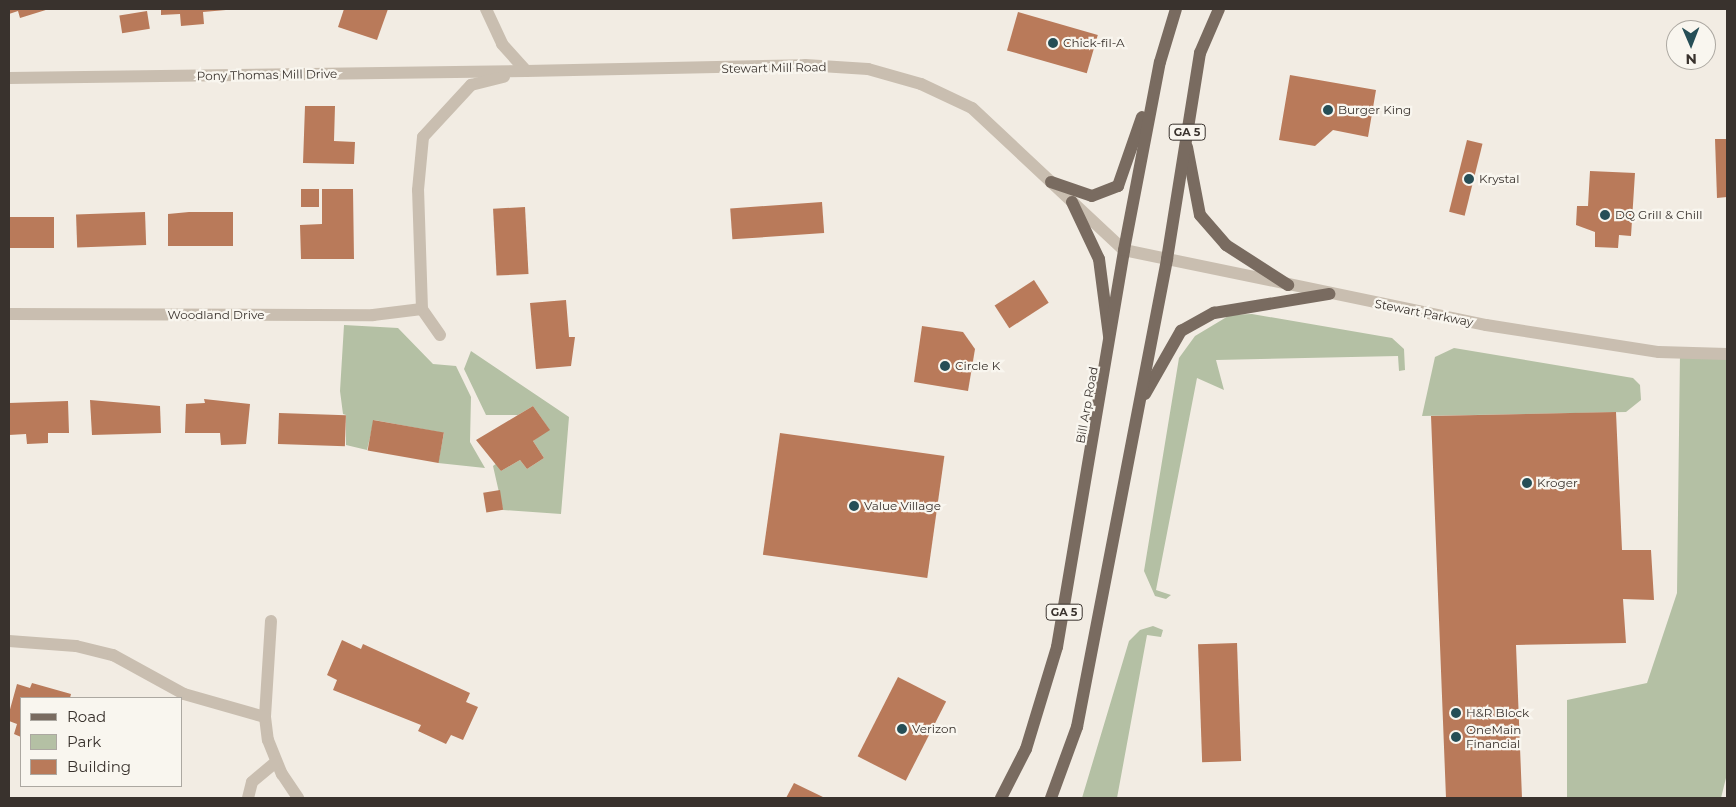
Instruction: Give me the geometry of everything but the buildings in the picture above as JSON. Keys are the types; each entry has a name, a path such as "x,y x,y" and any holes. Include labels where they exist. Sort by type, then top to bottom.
{"main road":[{"name":"Bill Arp Road","path":"1001,798 1026,749 1057,647 1111,347 1124,250 1160,62 1176,9"},
{"name":"GA 5","path":"1051,798 1077,727 1167,259 1200,53 1219,9"},
{"path":"1051,182 1092,196 1118,186 1160,62"},
{"path":"1186,139 1200,214 1226,245 1288,285"},
{"path":"1072,202 1099,259 1111,347"},
{"path":"1139,405 1180,331 1214,313 1329,294"}],"street":[{"path":"440,335 422,309 418,190 423,137 471,85 526,72 502,44 486,9"},
{"name":"Stewart Mill Road","path":"526,72 805,65 868,69 921,84 972,108 1124,250"},
{"name":"Pony Thomas Mill Drive","path":"9,78 526,72"},
{"name":"Stewart Parkway","path":"1124,250 1329,294 1659,352 1727,354"},
{"name":"Woodland Drive","path":"9,314 373,314 422,309"},
{"path":"271,621 265,717 276,762 298,798"},
{"path":"9,641 76,646 113,655 184,694 265,717"},
{"path":"248,798 252,782 276,762"}],"green space":[{"path":"1252,314 1392,338 1404,349 1405,370 1399,371 1398,356 1216,360 1224,390 1197,378 1156,590 1171,595 1166,599 1155,596 1144,571 1179,358 1195,336 1230,315"},
{"path":"344,325 398,328 433,364 456,366 471,397 470,442 485,468 438,463 444,433 374,420 367,450 346,445 346,415 343,414 340,391"},
{"path":"1454,348 1633,378 1640,385 1641,400 1626,412 1422,416 1435,357"},
{"path":"471,351 569,417 561,514 503,510 493,466 497,463 501,471 520,460 527,469 544,458 533,441 549,429 533,406 518,415 486,415 464,369"},
{"path":"1680,353 1727,354 1727,774 1721,798 1567,798 1567,700 1647,683 1677,593"},
{"path":"1153,626 1163,630 1161,637 1147,635 1117,798 1082,798 1129,641 1140,630"}],"place":[{"name":"Chick-fil-A","path":"1053,43"},
{"name":"Burger King","path":"1328,110"},
{"name":"Krystal","path":"1469,179"},
{"name":"DQ Grill & Chill","path":"1605,215"},
{"name":"Circle K","path":"945,366"},
{"name":"Kroger","path":"1527,483"},
{"name":"Value Village","path":"854,506"},
{"name":"H&R Block","path":"1456,713"},
{"name":"Verizon","path":"902,729"},
{"name":"OneMain Financial","path":"1456,737"}]}
